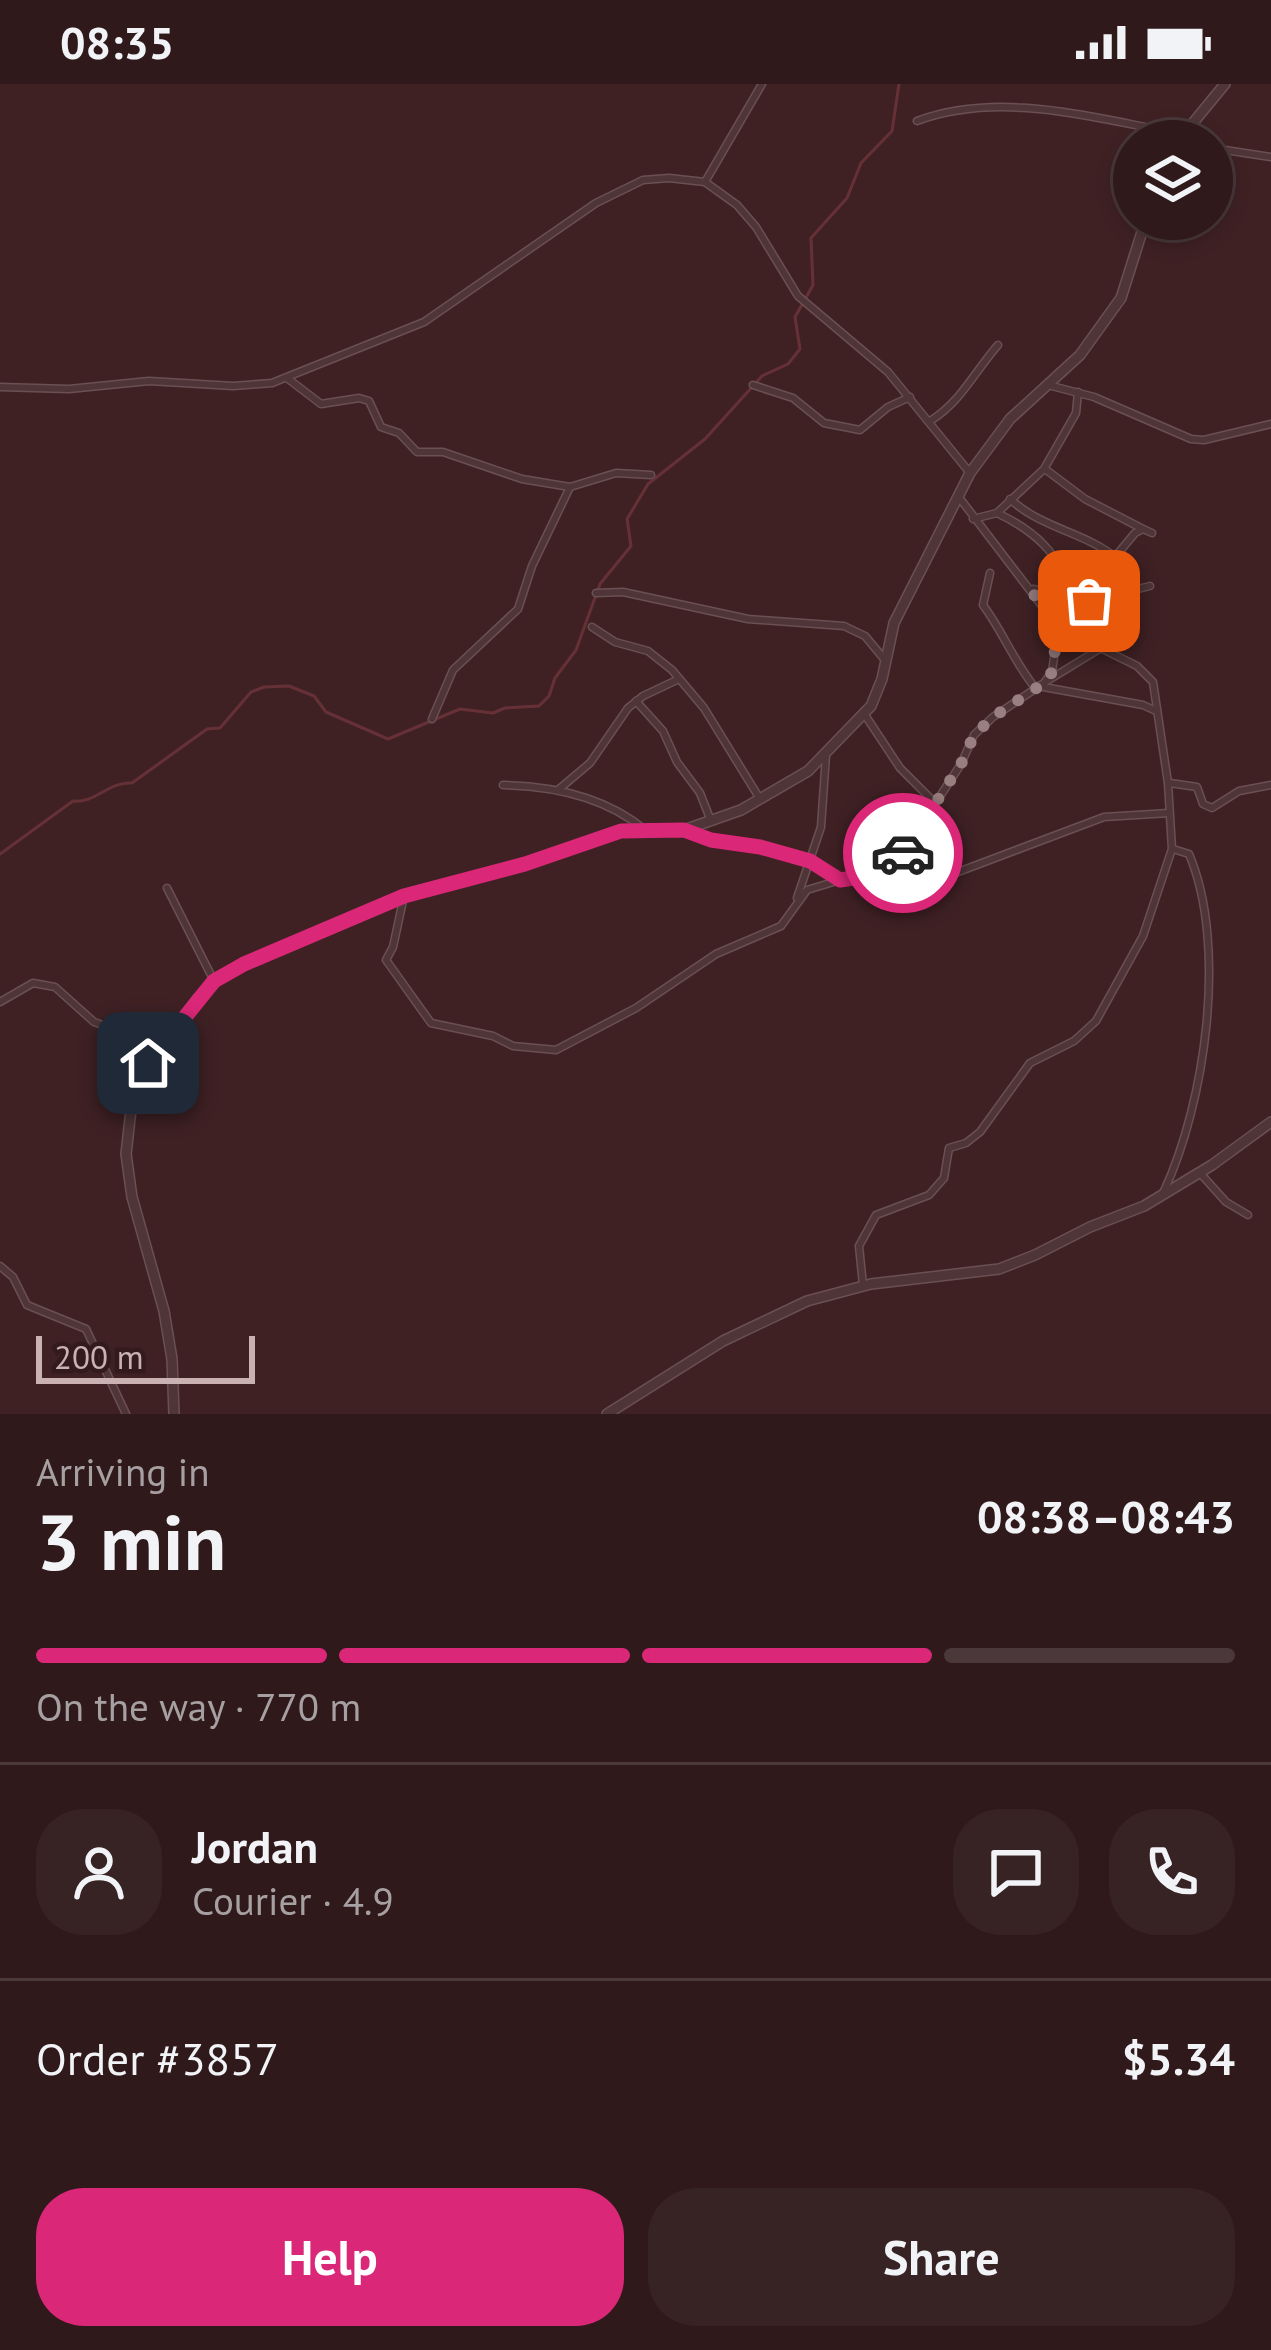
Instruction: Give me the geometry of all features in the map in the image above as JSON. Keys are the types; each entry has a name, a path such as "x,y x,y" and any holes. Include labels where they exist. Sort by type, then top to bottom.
{"street":[{"path":"705,182 762,84"},
{"path":"1196,120 1226,84"},
{"path":"917,121 961,108 1029,106 1113,121"},
{"path":"1233,151 1271,157"},
{"path":"0,388 69,389 149,380 252,386 287,378 443,312 610,195 656,177 705,182 748,216 798,296 871,355 970,473"},
{"path":"684,830 760,800 826,755 865,715 875,697 902,604 957,494 1010,418 1080,355 1121,298 1139,240"},
{"path":"930,421 950,408 998,345"},
{"path":"287,378 321,404 359,398 369,401 381,427 399,434 417,452 443,452 522,479 570,487 616,473 651,475"},
{"path":"754,385 793,398 824,423 860,430 888,407 910,397"},
{"path":"1047,385 1078,391 1191,439 1271,424"},
{"path":"973,519 997,513 1044,469 1076,413 1078,391"},
{"path":"1044,469 1084,499 1152,533"},
{"path":"432,719 453,670 518,608 532,566 570,487"},
{"path":"862,1286 860,1246 878,1212 929,1195 944,1178 949,1148 971,1141 1030,1064 1083,1035 1103,1011 1143,936 1172,849 1168,783 1150,678 1137,666 1058,627 957,494"},
{"path":"1010,499 1032,517 1115,557 1143,529"},
{"path":"997,513 1046,547 1064,574 1065,596"},
{"path":"990,573 982,605 1009,642 1015,662 1039,686 1156,711"},
{"path":"1030,589 1101,601 1150,586"},
{"path":"596,593 623,592 748,619 844,626 865,636 885,660"},
{"path":"592,627 615,642 648,651 679,679 704,708 760,800"},
{"path":"1039,686 1054,666 1058,627"},
{"path":"882,874 905,850 983,724 1101,648"},
{"path":"558,790 590,763 621,715 636,701 679,679"},
{"path":"636,701 662,731 676,762 700,793 711,821"},
{"path":"865,715 907,777 935,803"},
{"path":"404,896 386,960 428,1020 513,1046 556,1050 636,1008 716,954 781,926 796,901 821,826 826,755"},
{"path":"1168,783 1197,787 1203,803 1212,808 1239,791 1271,785"},
{"path":"503,785 558,790 627,815 645,830"},
{"path":"796,901 814,886 840,880 958,872 1104,817 1169,813"},
{"path":"134,1083 214,981 274,950 404,896 525,864 621,831 684,830 810,861 840,880"},
{"path":"1162,1194 1196,1103 1209,970 1209,921 1203,892 1190,854 1172,849"},
{"path":"167,888 214,981"},
{"path":"0,1002 33,982 55,987 94,1022 114,1029 124,1045 134,1083 125,1154 128,1181 160,1288 172,1359 174,1414"},
{"path":"608,1414 757,1323 806,1301 862,1286 1003,1268 1127,1214 1200,1172 1271,1122"},
{"path":"1200,1172 1226,1202 1248,1215"},
{"path":"0,1266 13,1277 27,1305 86,1329 126,1414"}],"waterway":[{"path":"0,854 73,801 132,783 207,729 220,728 251,692 264,687 289,686 314,696 326,712 388,739 460,709 493,713 539,706 576,650 600,584 631,546 627,519 648,484 705,439 762,376 788,364 800,349 795,317 813,285 811,238 847,198 861,163 892,131 899,84"}],"way so far":[{"path":"903,853 983,724 1044,683 1052,672 1058,627 1030,589 1089,601"}],"route":[{"path":"148,1063 214,981 244,964 404,896 525,864 621,831 684,830 711,840 760,847 810,861 840,880 882,874 903,853"}]}
